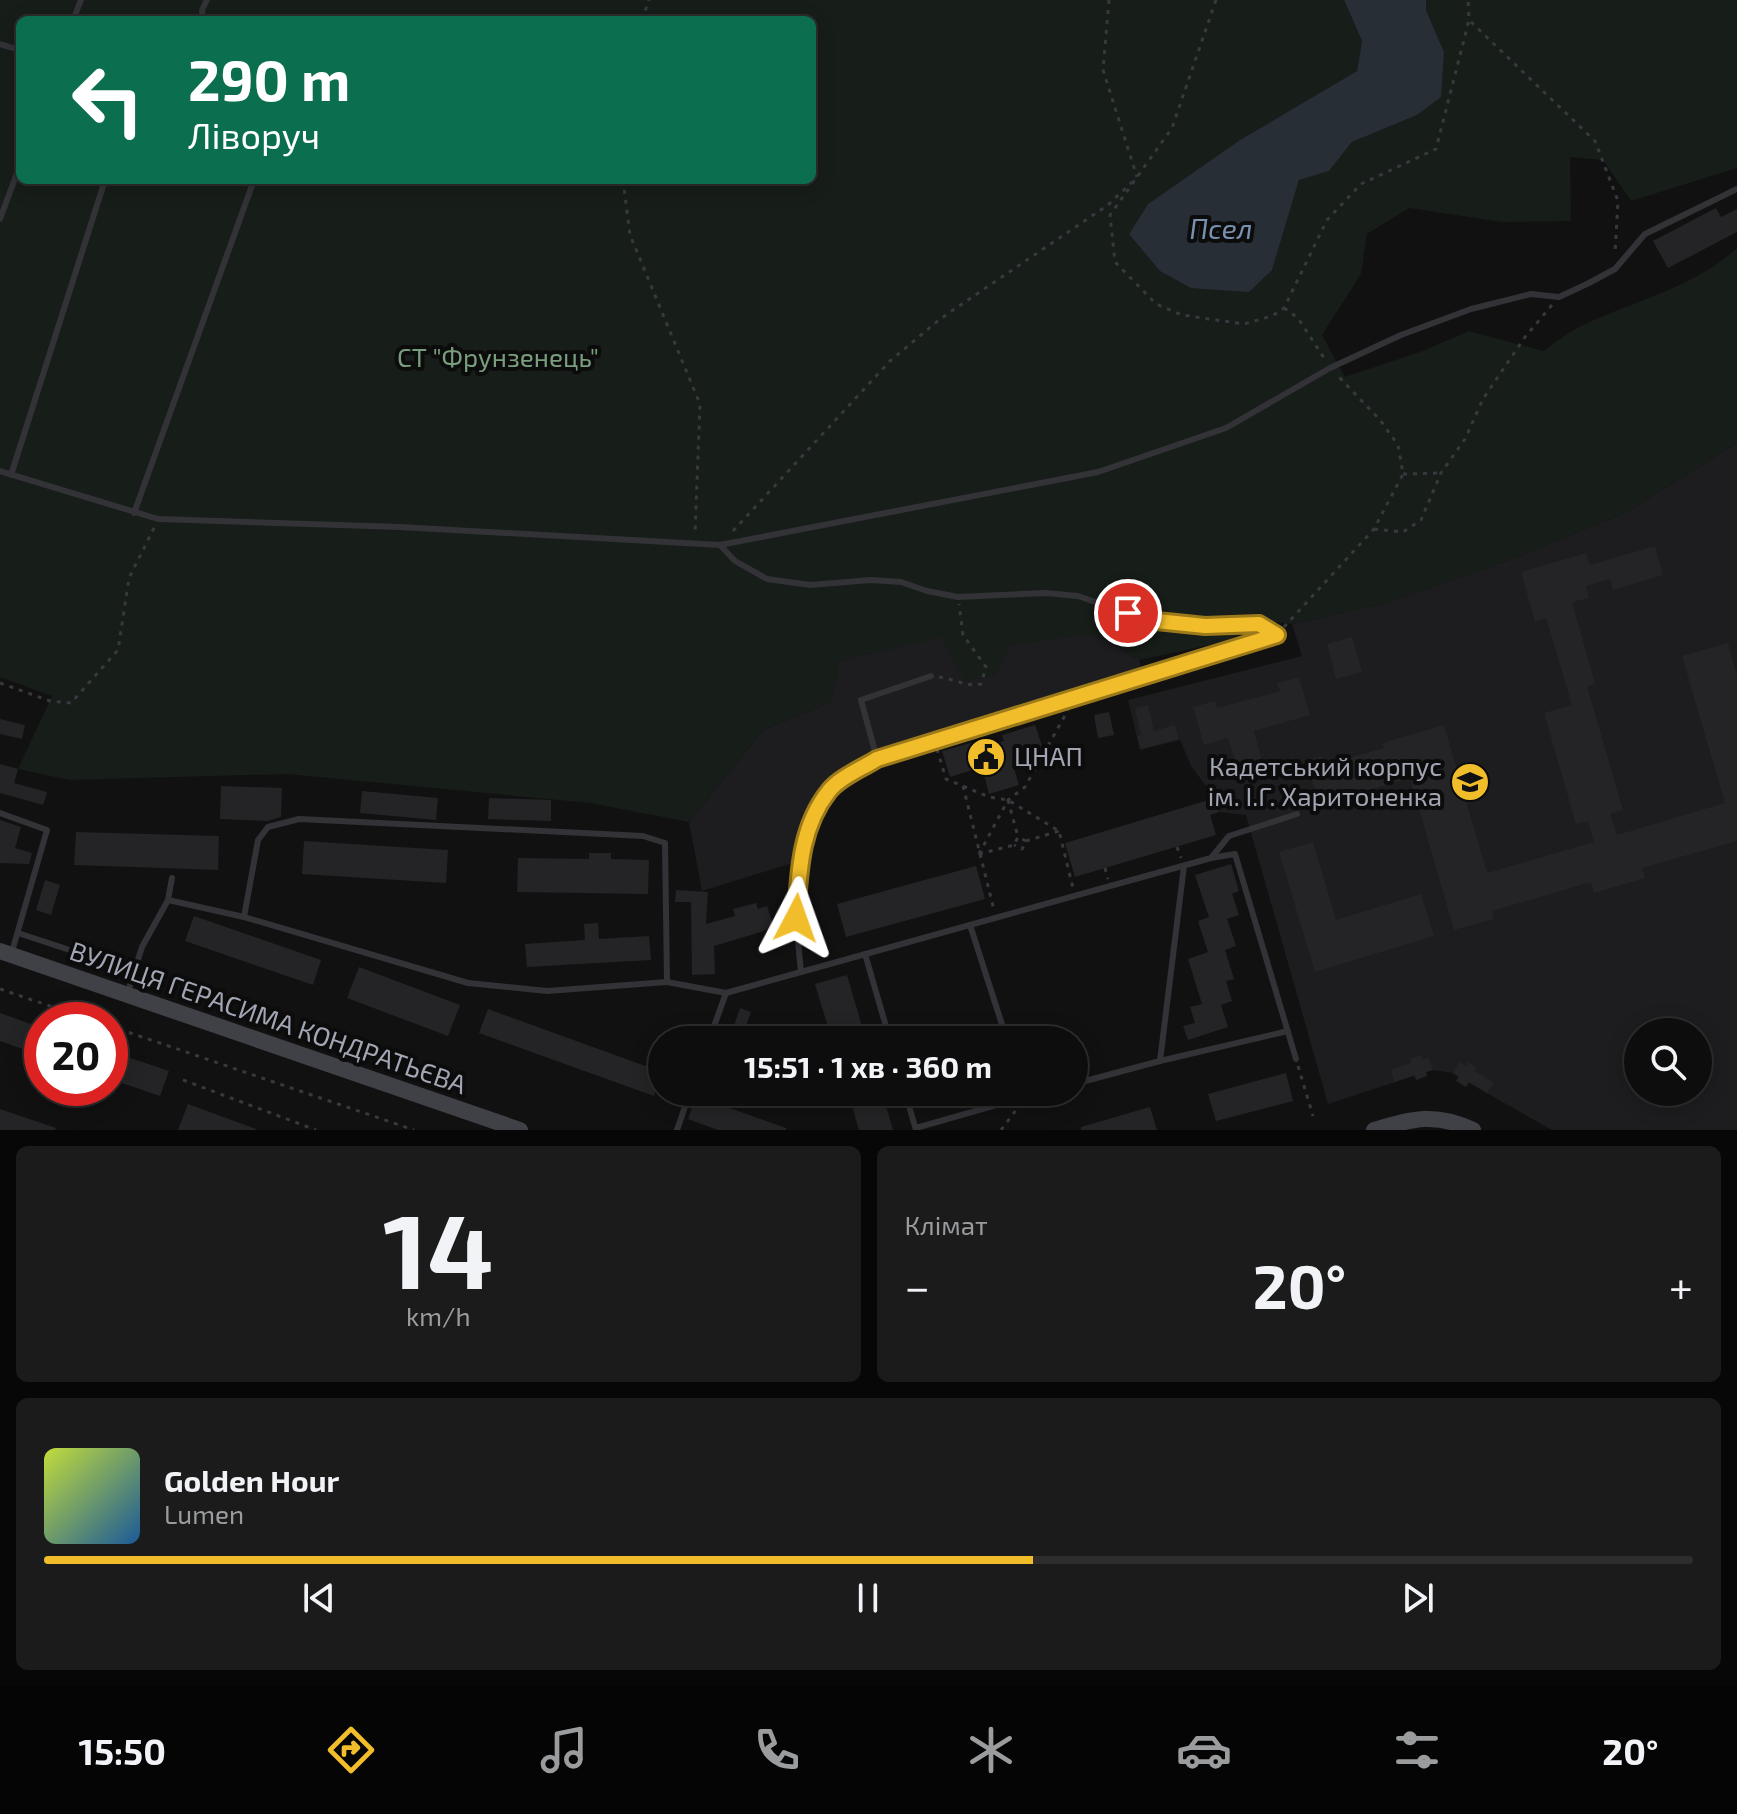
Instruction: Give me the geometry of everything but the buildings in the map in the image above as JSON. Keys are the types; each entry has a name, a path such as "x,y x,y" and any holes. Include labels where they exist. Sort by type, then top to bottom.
{"main road":[{"name":"ВУЛИЦЯ ГЕРАСИМА КОНДРАТЬЄВА","path":"5,953 520,1130"},
{"path":"1374,1130 1415,1118 1445,1119 1473,1130"}],"lane":[{"path":"0,219 16,176"},
{"path":"11,475 104,184"},
{"path":"134,513 253,184"},
{"path":"0,471 158,519 527,533 720,545 1098,472 1226,428 1330,368 1401,335 1471,309 1531,294 1559,297 1615,269 1645,234 1737,189"},
{"path":"720,545 735,561 767,579 810,585 871,580 901,582 958,597 1046,593 1078,596 1147,620 1205,626 1259,624 1277,635 877,759 831,788 811,820 799,861 796,918 801,972"},
{"path":"877,759 861,700 931,676"},
{"path":"0,813 47,830 18,933 5,953"},
{"path":"1211,858 1229,836 1297,814"},
{"path":"244,917 258,840 268,827 299,819 643,836 665,843 667,982"},
{"path":"168,900 244,917 468,983 547,991 667,982 726,993 1211,858 1235,854 1296,1059"},
{"path":"1160,1061 1184,866"},
{"path":"127,994 142,947 168,900 172,878"},
{"path":"970,925 1002,1026"},
{"path":"18,933 88,956"},
{"path":"865,954 886,1026"},
{"path":"714,1026 726,993"},
{"path":"1088,1080 1288,1031"},
{"path":"677,1130 685,1106"},
{"path":"909,1106 916,1129 989,1106"}],"path":[{"path":"1109,0 1103,70 1137,177"},
{"path":"1216,0 1172,128 1110,215 1115,262 1156,304 1182,315 1244,324 1272,316 1284,308 1327,220 1361,184 1436,149 1469,20 1468,0"},
{"path":"1469,20 1595,141 1618,201 1615,269"},
{"path":"720,545 890,361 940,319 1108,205 1137,177"},
{"path":"623,184 630,235 700,404 694,545"},
{"path":"1374,529 1403,532 1421,520 1441,473 1465,439 1483,399 1525,337 1559,297"},
{"path":"1284,308 1298,318 1330,368 1398,445 1403,474 1374,529 1289,620"},
{"path":"1403,474 1441,473"},
{"path":"0,683 50,701 71,703 118,650 129,578 158,519"},
{"path":"931,676 953,679 970,686 981,684 986,667 963,635 958,597"},
{"path":"979,854 1008,800 1025,787 1075,697"},
{"path":"935,740 946,779 989,797 1008,800 1059,831 1075,896"},
{"path":"963,785 996,918"},
{"path":"1008,800 1018,837 1014,845"},
{"path":"1018,837 1026,841 1059,831"},
{"path":"979,854 1014,845 1022,849 1026,841"},
{"path":"0,989 38,1002"},
{"path":"128,1032 414,1130"},
{"path":"1296,1059 1313,1116"},
{"path":"183,1080 316,1130"},
{"path":"1001,1130 1017,1106"}],"shaded area":[{"name":"Кадетський корпус ім. І.Г. Харитоненка","path":"1737,443 1737,1130 1552,1130 1469,1083 1456,1081 1459,1076 1433,1070 1416,1080 1414,1076 1328,1104 1246,815 1219,812 1215,798 1191,766 1180,740 1140,750 1128,700 1302,656 1292,624 1386,603 1512,559 1625,513"},
{"path":"1089,633 1111,642 1139,660 1144,676 877,759 831,788 811,820 799,861 702,891 689,822 763,730 831,702 839,661 942,636 995,675 1009,645"}],"green space":[{"name":"СТ \"Фрунзенець\"","path":"0,0 1344,0 1362,41 1357,71 1240,140 1148,204 1129,234 1272,270 1299,180 1329,171 1352,142 1417,115 1444,52 1426,10 1426,0 1737,0 1737,168 1631,201 1603,160 1570,157 1571,221 1502,222 1409,208 1367,234 1361,274 1322,335 1345,377 1420,352 1469,331 1543,351 1585,324 1703,273 1737,248 1737,443 1625,513 1512,559 1386,603 1292,624 1268,621 1266,633 1139,660 1111,642 1089,634 1010,645 995,675 965,682 941,637 839,661 831,702 763,730 689,822 590,803 287,774 69,780 18,769 52,696 0,677"}],"water":[{"name":"Псел","path":"1344,0 1426,0 1426,10 1444,52 1441,97 1417,115 1352,142 1329,171 1299,180 1272,270 1249,292 1191,288 1160,271 1129,234 1148,204 1240,140 1357,71 1362,41"}],"place":[{"name":"ЦНАП","path":"986,757"},
{"name":"Кадетський корпус ім. І.Г. Харитоненка","path":"1470,782"}],"route":[{"path":"796,918 799,861 811,820 831,788 877,759 1277,635 1259,624 1205,626 1147,620 1128,613"}]}
